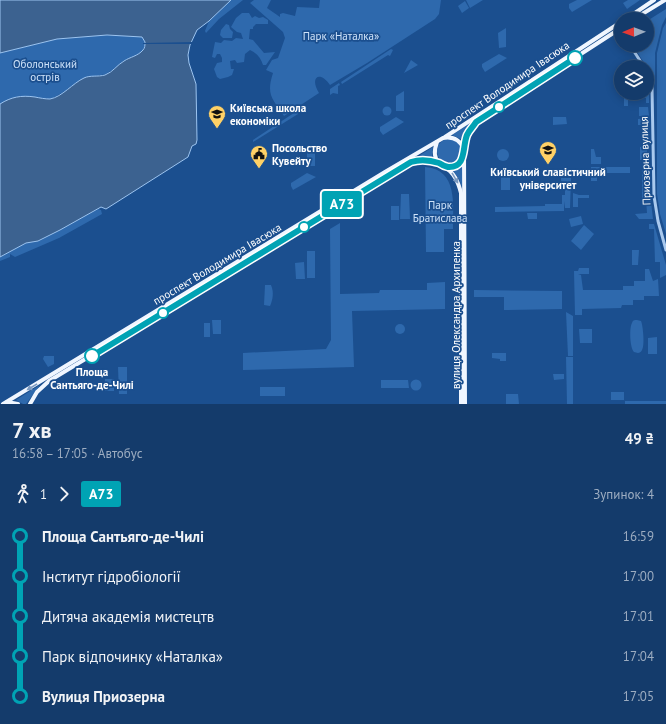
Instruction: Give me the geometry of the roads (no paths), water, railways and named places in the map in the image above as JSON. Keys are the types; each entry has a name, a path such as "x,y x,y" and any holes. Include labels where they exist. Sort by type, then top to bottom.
{"main road":[{"path":"636,12 654,0"},
{"path":"645,12 665,0"},
{"name":"проспект Володимира Івасюка","path":"443,138 614,26"},
{"name":"проспект Володимира Івасюка","path":"464,149 471,129 482,118 614,34"},
{"path":"582,46 586,51"},
{"path":"452,137 460,141 464,149 462,160 454,166 442,165 437,160 434,151 438,142 443,138 452,137"},
{"name":"проспект Володимира Івасюка","path":"30,404 37,392 49,382 294,231 385,172 438,142"},
{"name":"вулиця Олександра Архипенка","path":"464,154 465,404"},
{"name":"проспект Володимира Івасюка","path":"5,403 411,162 428,160 442,165"},
{"name":"вулиця Олександра Архипенка","path":"442,165 450,170 457,180 461,193 461,404"},
{"path":"5,403 18,404"}],"street":[{"name":"Приозерна вулиця","path":"652,100 655,208 666,250"}],"place":[{"name":"Київська школа економіки","path":"217,129"},
{"name":"Київський славістичний університет","path":"548,165"},
{"name":"Посольство Кувейту","path":"259,169"},
{"name":"Площа Сантьяго-де-Чилі","path":"92,356"}],"park label":[{"name":"Парк «Наталка»","path":"341,36"},
{"name":"Оболонський острів","path":"45,70"},
{"name":"Парк Братислава","path":"440,211"}]}
